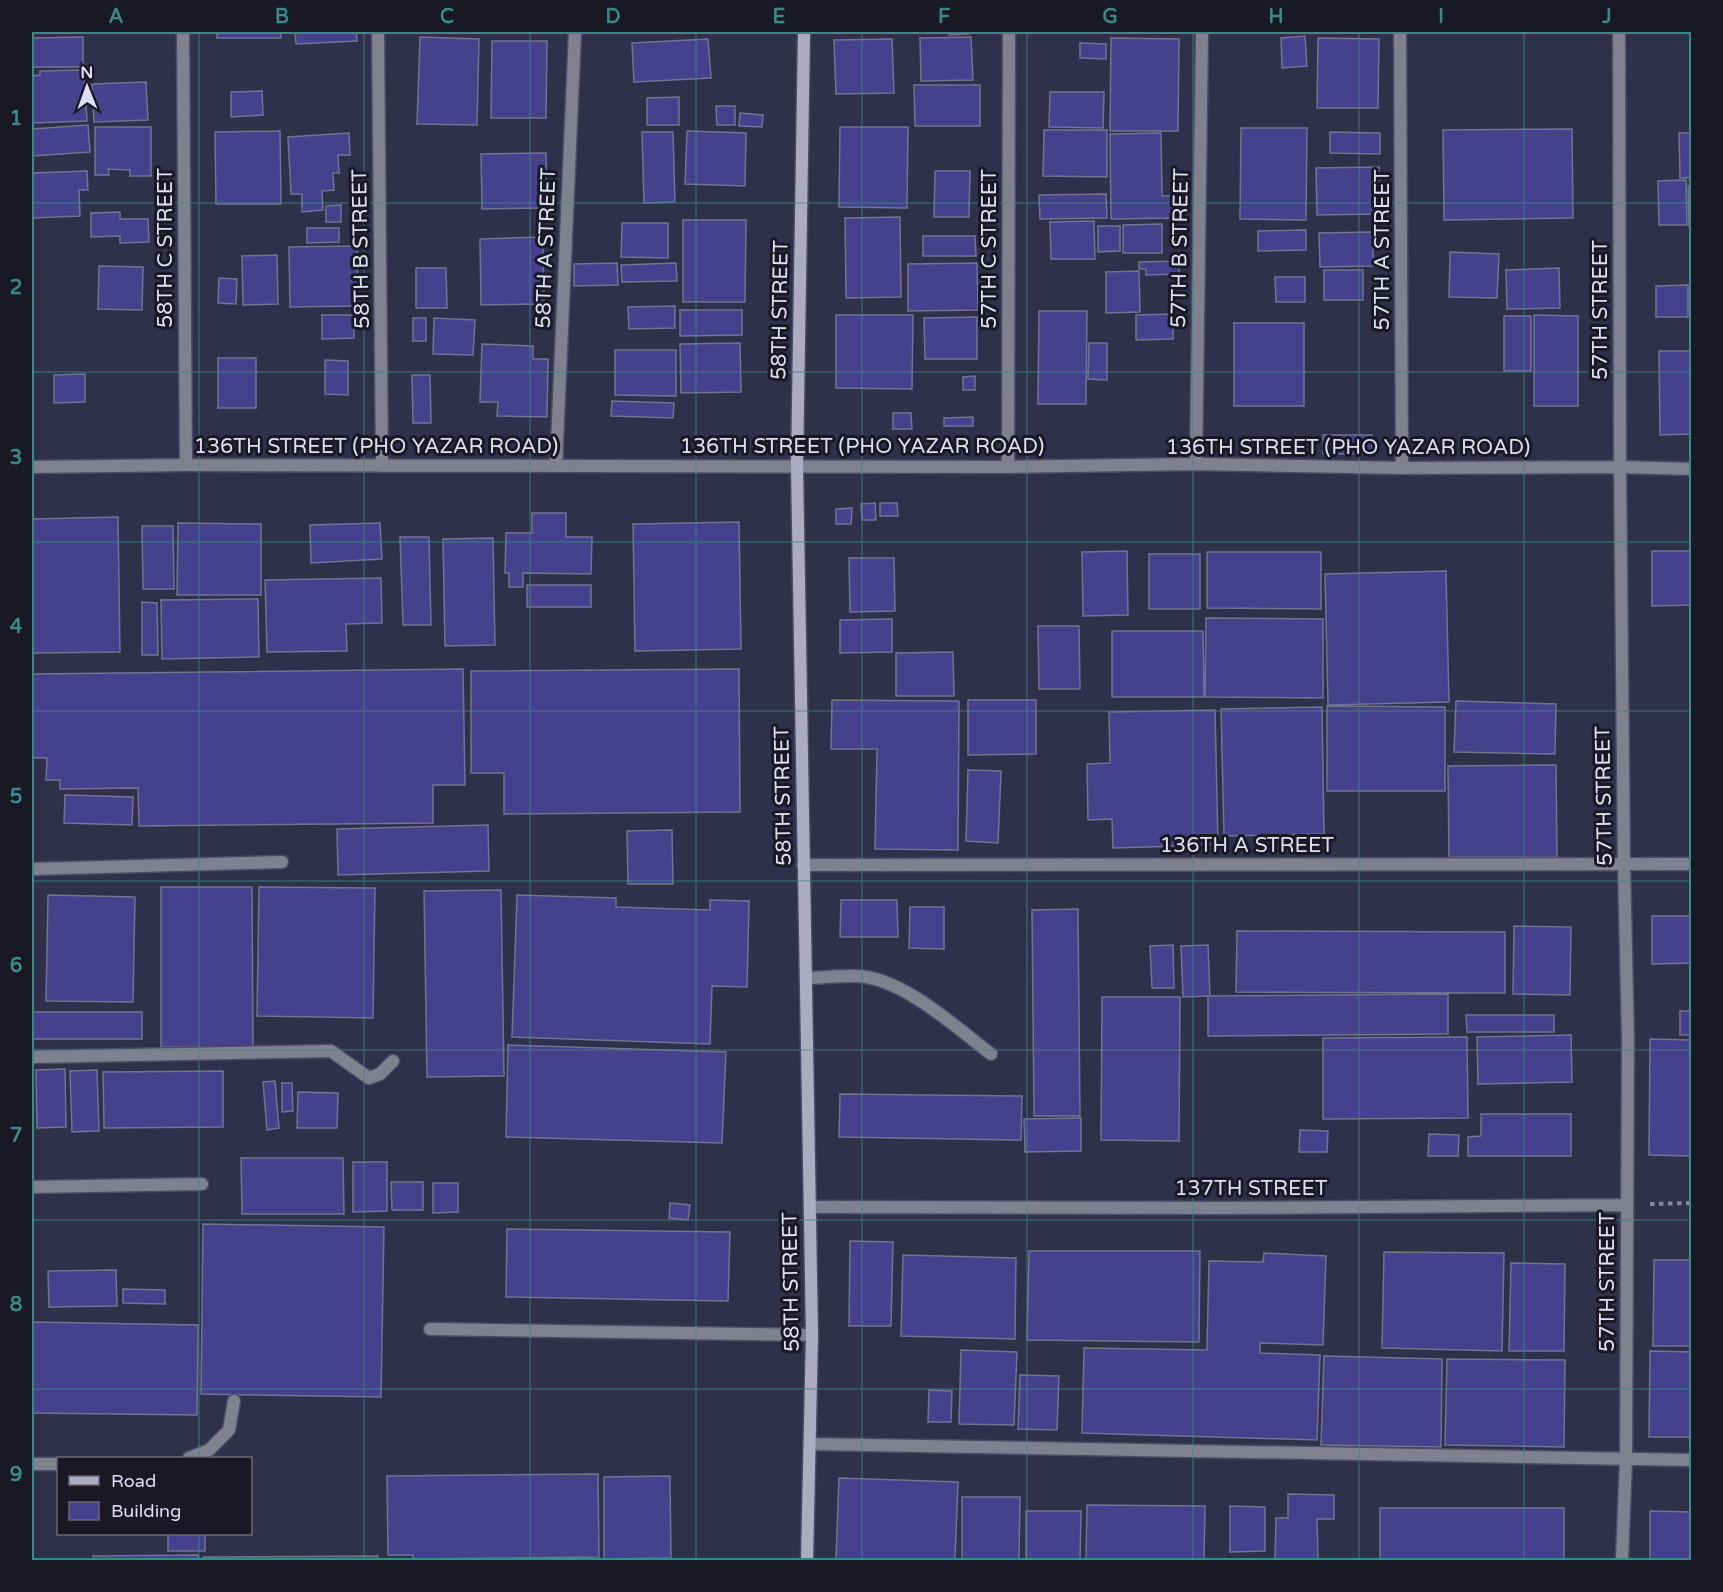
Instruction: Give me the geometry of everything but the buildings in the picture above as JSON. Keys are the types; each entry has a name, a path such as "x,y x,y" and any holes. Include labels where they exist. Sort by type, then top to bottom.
{"main road":[{"name":"58TH STREET","path":"804,32 797,466 812,1335 807,1560"}],"street":[{"name":"58TH C STREET","path":"183,32 186,465"},
{"name":"58TH B STREET","path":"378,32 382,466"},
{"name":"58TH A STREET","path":"556,466 575,32"},
{"name":"57TH C STREET","path":"1008,466 1009,32"},
{"name":"57TH B STREET","path":"1196,464 1202,32"},
{"name":"57TH A STREET","path":"1400,32 1402,468"},
{"name":"57TH STREET","path":"1619,32 1620,467 1628,1040 1626,1459 1622,1560"},
{"name":"136TH STREET (PHO YAZAR ROAD)","path":"32,467 1196,464 1402,468 1692,469"},
{"path":"32,869 282,862"},
{"name":"136TH A STREET","path":"803,865 1692,864"},
{"path":"806,978 864,976 887,982 913,996 991,1054"},
{"path":"32,1057 331,1051 369,1078 380,1074 393,1061"},
{"path":"32,1187 202,1184"},
{"name":"137TH STREET","path":"810,1207 1224,1208 1627,1205"},
{"path":"430,1329 812,1335"},
{"path":"192,1457 209,1450 229,1430 234,1401"},
{"path":"810,1444 1692,1460"},
{"path":"32,1464 57,1464"}],"path":[{"path":"1627,1205 1692,1203"}]}
